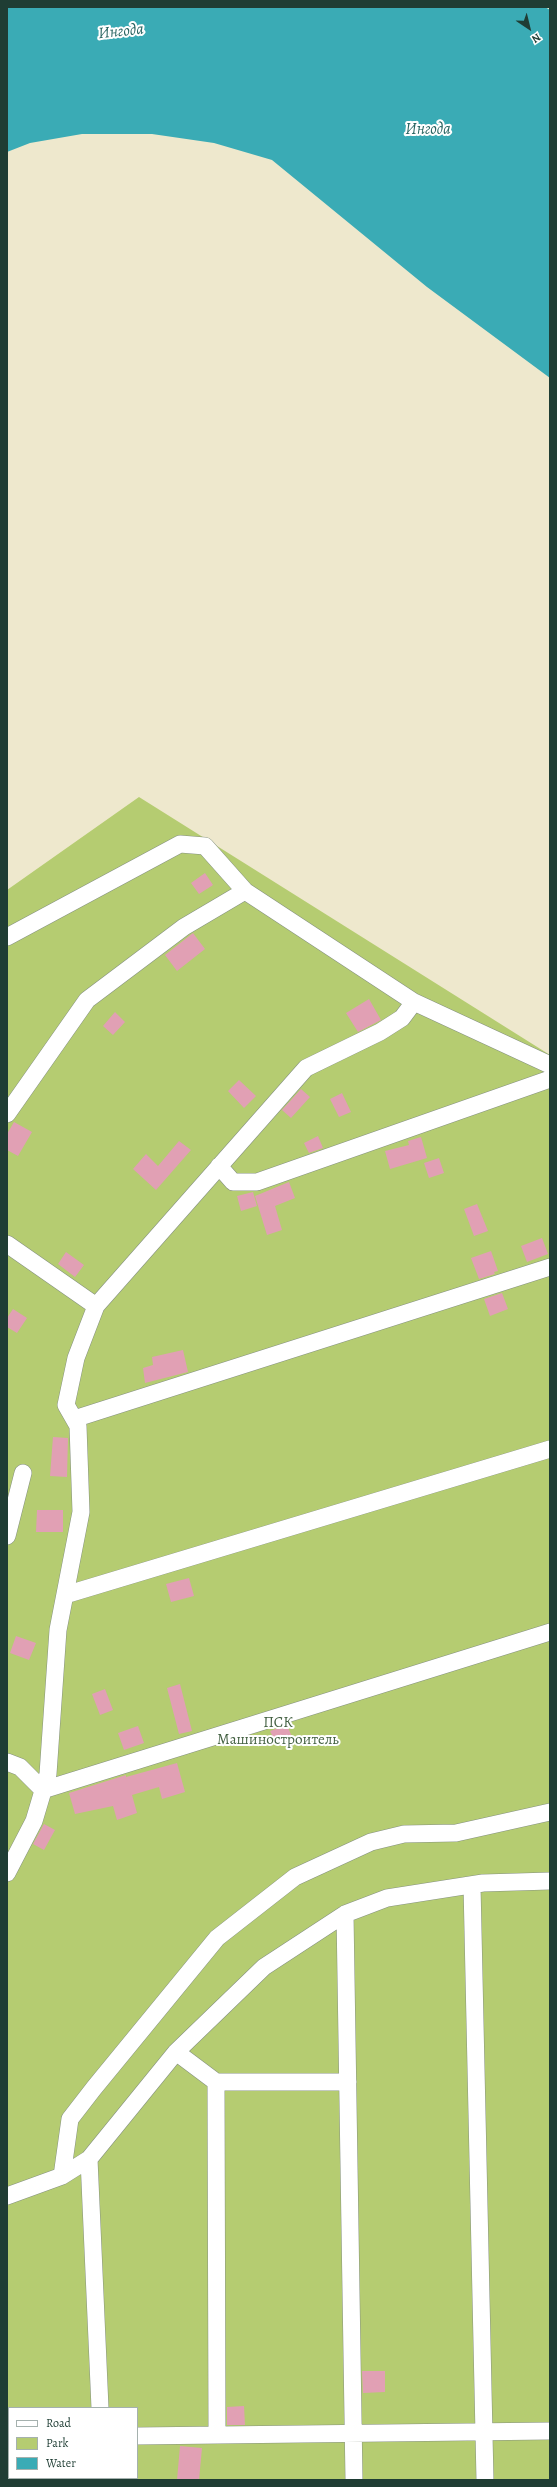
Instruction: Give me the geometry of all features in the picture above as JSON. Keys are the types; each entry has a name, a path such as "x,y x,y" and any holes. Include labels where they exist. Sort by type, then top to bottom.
{"street":[{"path":"7,937 180,844 205,846 245,891 414,1002 550,1065"},
{"path":"7,1114 87,1000 184,927 245,891"},
{"path":"7,1873 34,1821 48,1774 58,1630 81,1512 78,1426 66,1405 76,1358 96,1306 306,1068 380,1032 402,1018 414,1002"},
{"path":"219,1166 233,1182 256,1182 550,1079"},
{"path":"7,1244 96,1306"},
{"path":"74,1419 550,1267"},
{"path":"65,1594 550,1449"},
{"path":"7,1536 23,1473"},
{"path":"43,1790 550,1632"},
{"path":"7,1762 20,1767 43,1790"},
{"path":"62,2176 70,2119 94,2088 217,1938 295,1877 371,1842 404,1834 456,1833 550,1812"},
{"path":"7,2196 62,2176 88,2159 176,2052 264,1967 345,1914 388,1898 472,1884 550,1881"},
{"path":"472,1884 485,2480"},
{"path":"345,1914 352,2433 354,2480"},
{"path":"176,2052 216,2082 348,2082"},
{"path":"216,2082 217,2435"},
{"path":"88,2159 100,2407"},
{"path":"138,2436 550,2431"}],"green space":[{"name":"ПСК Машиностроитель","path":"139,797 550,1055 550,2480 7,2480 7,890"}],"water":[{"name":"Ингода","path":"7,7 545,7 550,10 550,378 427,287 272,160 214,143 152,134 82,134 30,143 7,152"}],"building":[{"path":"205,873 213,885 199,894 191,883"},
{"path":"193,933 205,949 177,971 165,955"},
{"path":"369,999 381,1020 358,1032 346,1013"},
{"path":"115,1012 125,1022 113,1035 103,1026"},
{"path":"239,1080 256,1096 244,1108 228,1091"},
{"path":"301,1089 310,1097 291,1118 282,1110"},
{"path":"342,1093 351,1112 339,1117 330,1099"},
{"path":"14,1122 32,1132 18,1156 7,1150 7,1134"},
{"path":"318,1136 323,1148 309,1153 304,1143"},
{"path":"421,1137 427,1158 390,1169 385,1151 409,1145 408,1141"},
{"path":"179,1141 191,1150 156,1190 133,1169 146,1154 158,1166"},
{"path":"439,1158 444,1173 429,1178 424,1163"},
{"path":"289,1182 295,1198 275,1206 282,1230 267,1235 255,1196"},
{"path":"253,1192 257,1206 241,1211 237,1196"},
{"path":"477,1204 488,1231 474,1236 464,1209"},
{"path":"542,1238 548,1254 527,1262 521,1246"},
{"path":"491,1251 498,1271 494,1272 495,1274 479,1279 471,1258"},
{"path":"66,1252 84,1265 75,1277 58,1264"},
{"path":"502,1293 508,1309 490,1316 484,1299"},
{"path":"13,1309 27,1318 17,1333 7,1327 7,1318"},
{"path":"183,1350 188,1372 145,1383 143,1368 153,1365 152,1357"},
{"path":"53,1437 68,1438 67,1477 50,1476"},
{"path":"37,1510 63,1510 63,1532 36,1532"},
{"path":"189,1578 194,1596 171,1602 166,1584"},
{"path":"16,1636 36,1643 29,1660 10,1653"},
{"path":"180,1684 192,1731 179,1734 167,1688"},
{"path":"105,1689 113,1710 100,1715 92,1694"},
{"path":"287,1725 292,1737 276,1744 270,1731"},
{"path":"138,1726 144,1743 124,1750 118,1733"},
{"path":"177,1763 185,1792 162,1799 159,1787 132,1795 137,1813 117,1820 113,1806 75,1814 69,1793 126,1775 126,1777"},
{"path":"44,1824 55,1830 44,1850 33,1844"},
{"path":"362,2371 385,2371 385,2392 363,2393"},
{"path":"244,2406 245,2425 227,2425 227,2407"},
{"path":"180,2446 202,2448 199,2480 177,2480"}]}
